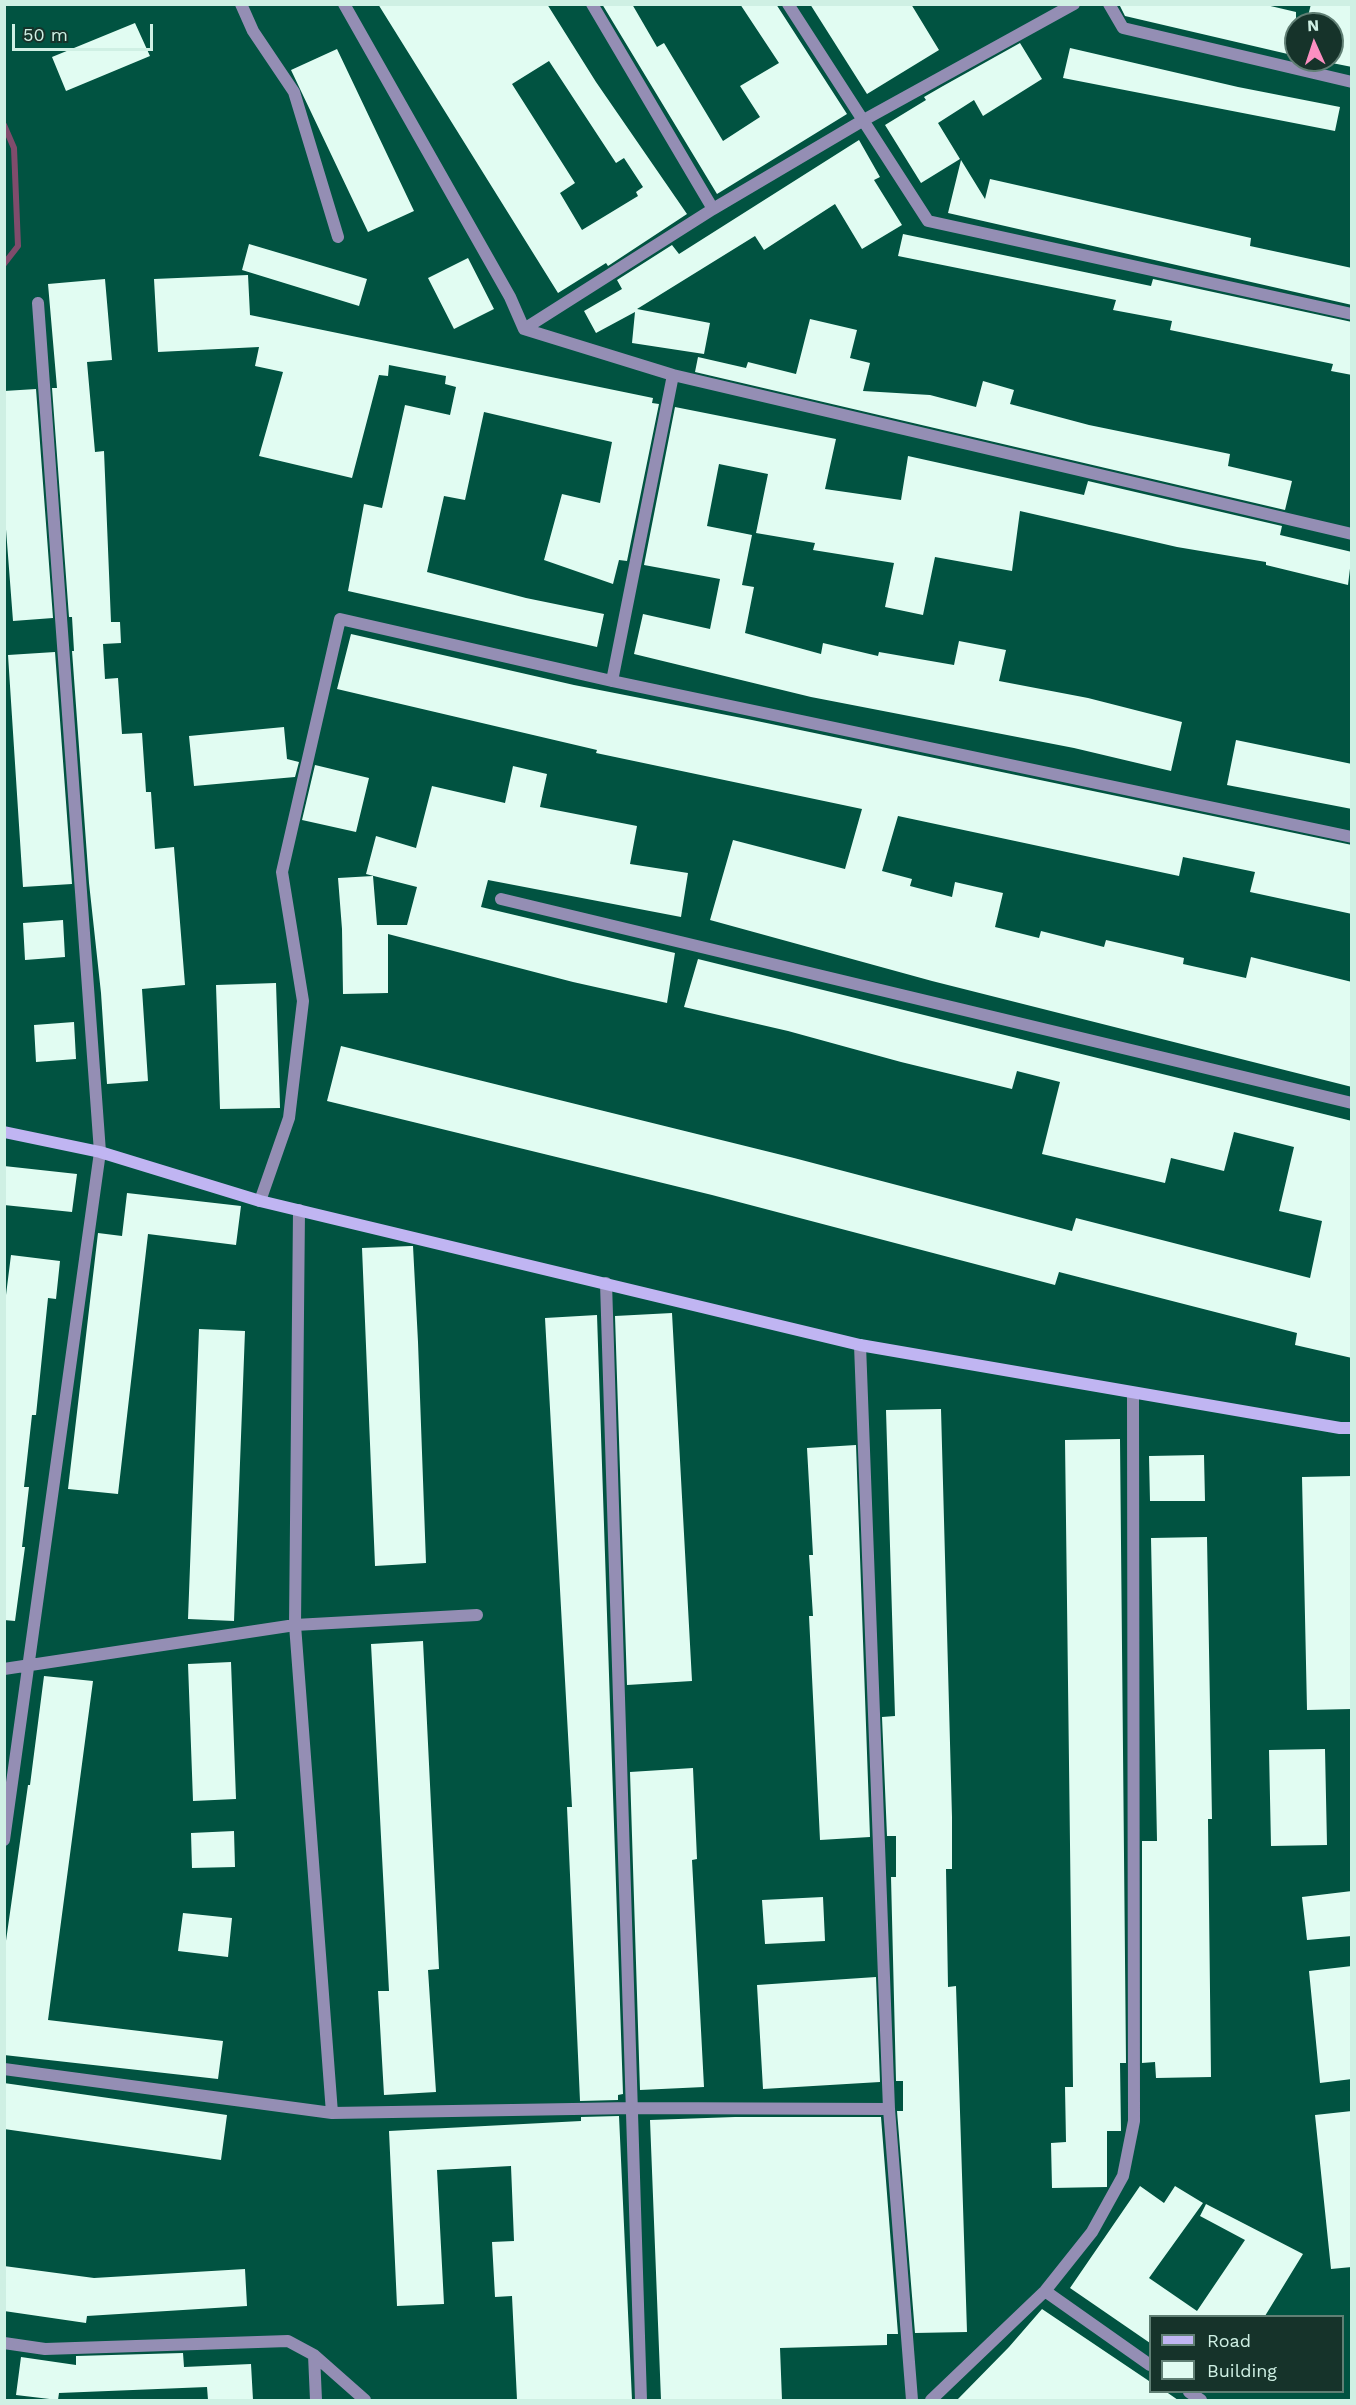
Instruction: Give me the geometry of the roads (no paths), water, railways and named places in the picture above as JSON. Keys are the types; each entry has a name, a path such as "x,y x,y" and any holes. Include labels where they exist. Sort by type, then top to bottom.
{"street":[{"path":"241,4 253,30 294,92 338,237"},
{"path":"344,4 510,297 524,329 673,375 1352,534"},
{"path":"592,4 713,209"},
{"path":"788,4 928,221 1352,314"},
{"path":"524,329 713,209 862,121 1074,4"},
{"path":"1109,4 1123,28 1352,82"},
{"path":"4,1840 100,1152 38,303"},
{"path":"612,681 673,375"},
{"path":"260,1201 289,1118 303,1001 282,872 340,619 612,681 1352,837"},
{"path":"501,899 1352,1103"},
{"path":"4,1132 100,1152 260,1201 860,1345 1133,1394 1340,1428 1352,1428"},
{"path":"299,1210 295,1625 332,2113"},
{"path":"606,1283 641,2400"},
{"path":"860,1345 889,2109 912,2400"},
{"path":"931,2400 1045,2291 1092,2232 1123,2176 1134,2121 1133,1394"},
{"path":"4,1669 295,1625 477,1615"},
{"path":"4,2069 332,2113 633,2108 889,2109"},
{"path":"1045,2291 1149,2364"},
{"path":"4,2343 45,2349 288,2341 314,2355 365,2400"},
{"path":"314,2355 316,2400"}],"waterway":[{"path":"4,125 14,148 18,246 4,264"}]}
